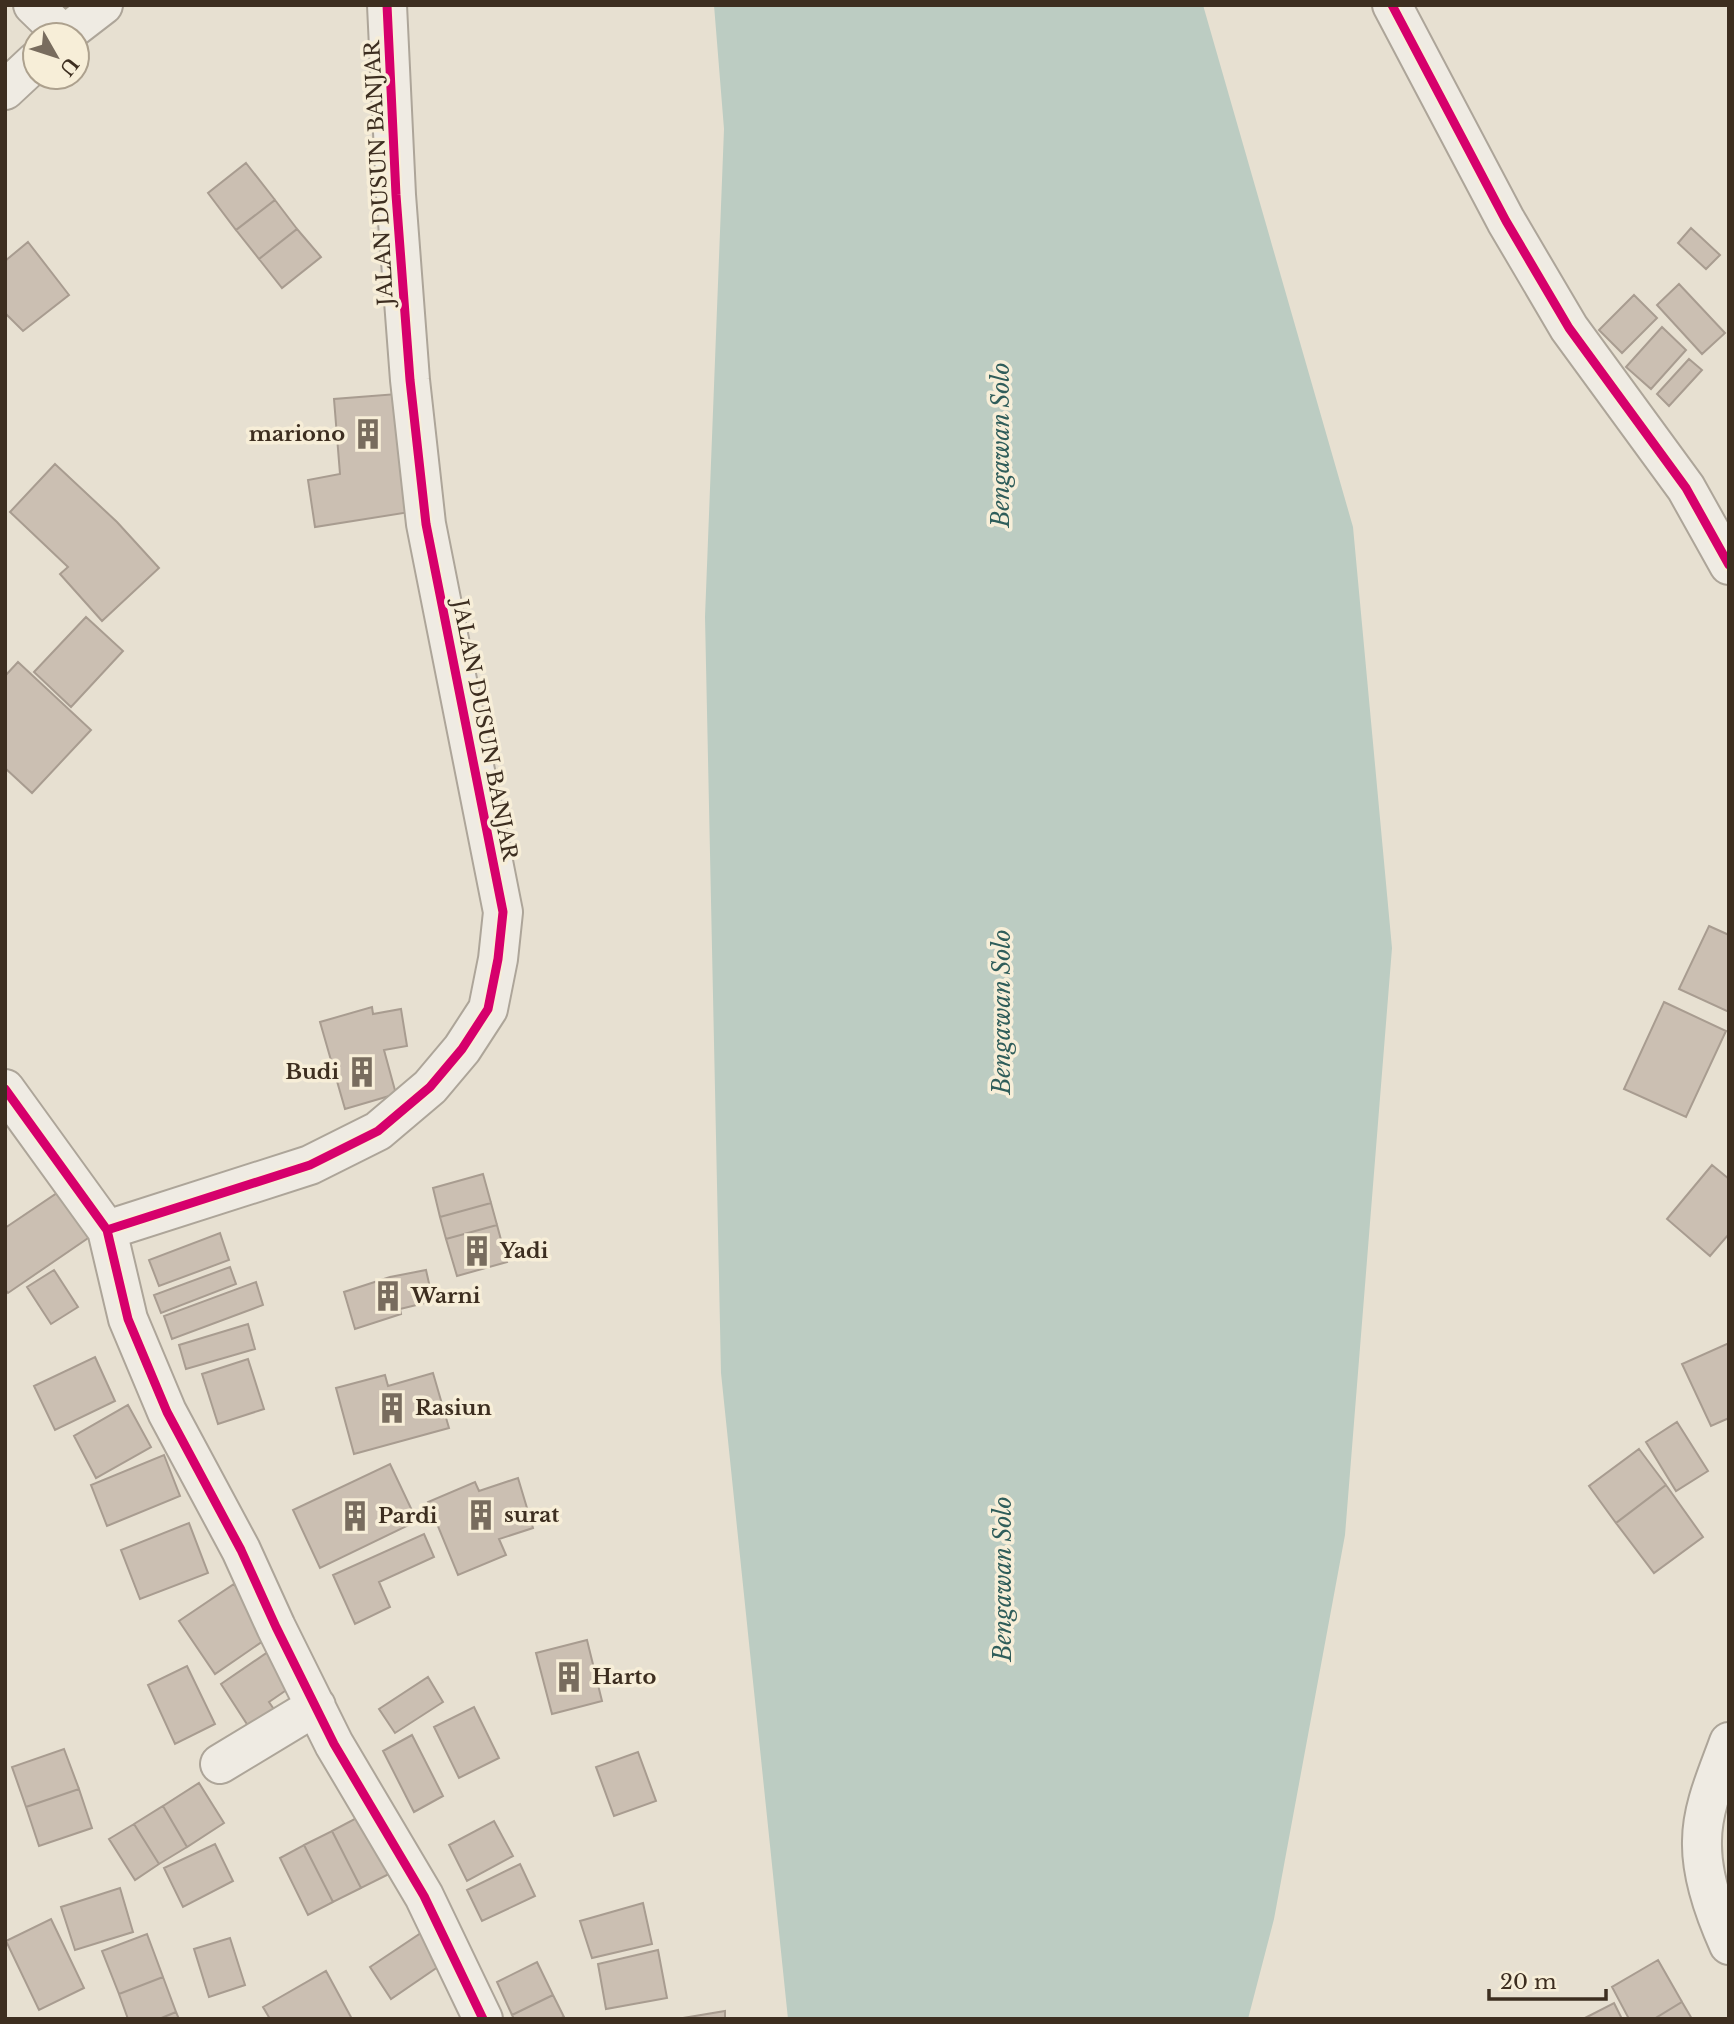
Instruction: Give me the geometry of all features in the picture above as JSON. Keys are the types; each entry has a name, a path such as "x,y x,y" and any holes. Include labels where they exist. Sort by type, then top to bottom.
{"street":[{"path":"33,5 50,21"},
{"path":"82,21 103,5"},
{"name":"JALAN DUSUN BANJAR","path":"107,1230 310,1165 378,1131 430,1087 462,1049 488,1009 498,959 503,912 426,524 410,380 399,234 387,5"},
{"path":"1392,5 1506,221 1562,316 1686,488 1729,565"},
{"path":"5,90 21,75"},
{"path":"5,1089 107,1230 128,1319 167,1412 241,1550 276,1628 334,1744 424,1896 483,2019"},
{"path":"220,1764 316,1706"},
{"path":"1729,1742 1709,1801 1702,1840 1704,1871 1719,1922 1729,1945"}],"water":[{"name":"Bengawan Solo","path":"714,5 1203,5 1353,527 1392,948 1345,1535 1274,1919 1248,2019 788,2019 721,1373 705,617 724,129"}],"building":[{"path":"246,163 275,200 236,230 208,193"},
{"path":"275,200 297,229 259,259 236,230"},
{"path":"1691,228 1720,255 1706,269 1678,243"},
{"path":"297,229 321,257 282,288 259,259"},
{"path":"28,242 69,295 23,331 5,313 5,261"},
{"path":"1679,284 1725,333 1702,354 1657,305"},
{"path":"1634,295 1657,318 1622,353 1599,330"},
{"path":"1662,327 1686,350 1651,389 1626,367"},
{"path":"1689,359 1702,370 1669,406 1657,394"},
{"name":"mariono","path":"397,394 410,512 315,527 308,480 340,474 334,399"},
{"path":"55,464 117,522 159,568 102,621 60,574 68,567 10,512"},
{"path":"86,617 123,651 71,707 34,672"},
{"path":"18,662 91,730 32,793 5,768 5,676"},
{"path":"1709,926 1729,935 1729,1012 1679,989"},
{"path":"1664,1002 1726,1031 1686,1117 1624,1089"},
{"name":"Budi","path":"372,1007 373,1014 401,1009 407,1046 384,1050 396,1094 345,1109 320,1022"},
{"path":"1712,1165 1729,1179 1729,1234 1710,1256 1667,1219"},
{"name":"Yadi","path":"483,1174 491,1203 440,1217 433,1188"},
{"path":"63,1189 94,1234 8,1293 5,1289 5,1228"},
{"name":"Yadi","path":"491,1203 497,1225 446,1239 440,1217"},
{"name":"Yadi","path":"497,1225 507,1262 457,1276 446,1239"},
{"path":"220,1233 229,1260 159,1286 149,1260"},
{"path":"230,1267 236,1284 161,1313 154,1295"},
{"path":"54,1270 78,1307 51,1324 27,1287"},
{"name":"Warni","path":"426,1270 433,1301 400,1309 401,1314 355,1329 344,1292 390,1277"},
{"path":"256,1282 263,1305 172,1339 164,1316"},
{"path":"248,1324 255,1349 186,1369 179,1345"},
{"path":"1729,1343 1729,1418 1711,1426 1682,1364"},
{"path":"95,1357 115,1401 55,1430 34,1386"},
{"path":"248,1359 264,1409 218,1424 202,1374"},
{"name":"Rasiun","path":"433,1373 449,1428 354,1454 336,1388 385,1375 388,1386"},
{"path":"128,1405 151,1447 96,1478 74,1436"},
{"path":"1677,1422 1708,1471 1676,1491 1646,1442"},
{"path":"1639,1449 1666,1485 1616,1523 1589,1486"},
{"path":"164,1455 180,1496 107,1526 91,1485"},
{"name":"Pardi","path":"390,1464 417,1521 320,1568 293,1510"},
{"name":"surat","path":"518,1478 533,1528 499,1539 506,1555 458,1575 428,1502 475,1482 479,1491"},
{"path":"1666,1485 1703,1537 1654,1573 1616,1523"},
{"path":"189,1523 208,1573 140,1599 121,1550"},
{"path":"424,1534 434,1557 379,1582 390,1607 355,1624 333,1575"},
{"path":"234,1584 269,1637 215,1674 179,1621"},
{"name":"Harto","path":"587,1640 602,1701 552,1714 536,1653"},
{"path":"278,1645 301,1680 269,1702 282,1721 256,1738 221,1684"},
{"path":"187,1666 215,1724 175,1744 148,1685"},
{"path":"428,1677 443,1702 395,1733 379,1709"},
{"path":"474,1707 499,1758 459,1778 434,1727"},
{"path":"412,1735 443,1796 414,1812 383,1751"},
{"path":"64,1749 79,1789 26,1807 12,1767"},
{"path":"638,1752 656,1801 614,1816 596,1767"},
{"path":"199,1783 224,1823 187,1847 163,1806"},
{"path":"79,1789 92,1828 39,1846 26,1807"},
{"path":"163,1806 187,1847 159,1864 134,1824"},
{"path":"364,1814 393,1872 361,1888 332,1831"},
{"path":"494,1821 513,1856 467,1881 449,1845"},
{"path":"134,1824 159,1864 135,1880 109,1839"},
{"path":"332,1831 361,1888 333,1902 304,1845"},
{"path":"215,1844 233,1881 183,1907 164,1868"},
{"path":"304,1845 333,1902 308,1915 280,1858"},
{"path":"520,1864 535,1896 482,1921 467,1890"},
{"path":"120,1888 133,1932 75,1950 61,1907"},
{"path":"643,1903 652,1944 592,1958 580,1921"},
{"path":"51,1919 84,1988 39,2010 6,1941"},
{"path":"427,1929 448,1960 391,1999 370,1967"},
{"path":"147,1934 163,1977 119,1994 102,1951"},
{"path":"230,1938 245,1985 209,1997 194,1949"},
{"path":"658,1950 667,1998 606,2009 598,1964"},
{"path":"1658,1960 1682,2002 1654,2019 1629,2019 1612,1987"},
{"path":"537,1962 553,1995 512,2015 497,1982"},
{"path":"326,1971 352,2019 270,2019 263,2007"},
{"path":"163,1977 176,2012 159,2019 128,2019 119,1994"},
{"path":"553,1995 564,2017 514,2019 512,2015"},
{"path":"1682,2002 1692,2019 1654,2019"},
{"path":"1614,2003 1622,2019 1583,2019"},
{"path":"725,2011 725,2019 677,2019"},
{"path":"176,2012 179,2019 159,2019"}],"cycle path":[{"path":"107,1230 310,1165 378,1131 430,1087 462,1049 488,1009 498,959 503,912 426,524 410,380 396,195 387,5"},
{"path":"1392,5 1506,221 1569,328 1686,488 1729,565"},
{"path":"5,1089 107,1230 128,1319 167,1412 241,1550 334,1744 424,1896 483,2019"}],"place":[{"name":"mariono","path":"368,434"},
{"name":"Budi","path":"362,1072"},
{"name":"Yadi","path":"477,1251"},
{"name":"Warni","path":"388,1296"},
{"name":"Rasiun","path":"392,1408"},
{"name":"surat","path":"481,1515"},
{"name":"Pardi","path":"355,1516"},
{"name":"Harto","path":"569,1677"}]}
